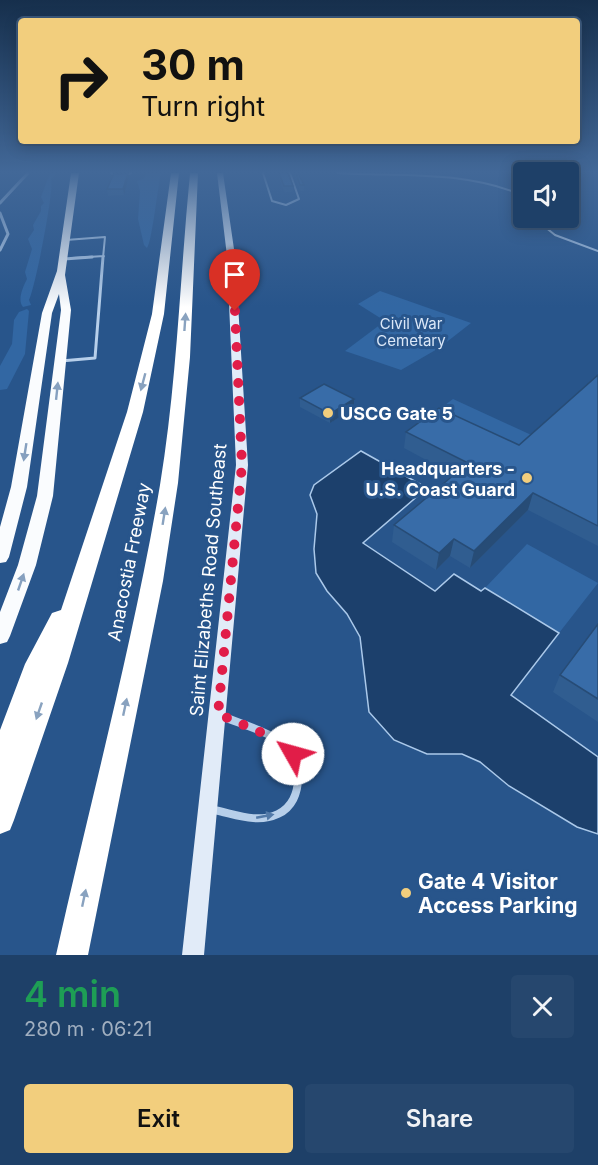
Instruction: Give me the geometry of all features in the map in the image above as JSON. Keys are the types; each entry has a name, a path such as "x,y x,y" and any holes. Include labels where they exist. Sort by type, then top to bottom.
{"highway":[{"name":"Anacostia Freeway","path":"0,820 56,663 82,575 120,464 149,358 160,296 170,218"},
{"name":"Anacostia Freeway","path":"72,955 152,581 169,483 184,335 191,218"},
{"path":"0,765 38,664 82,575"}],"main road":[{"path":"0,636 27,565 45,496 66,310 63,265 69,218"},
{"name":"Saint Elizabeths Road Southeast","path":"193,955 242,447 231,256 226,218"},
{"path":"0,557 19,487 47,313 63,265"}],"street":[{"path":"0,250 8,234 2,218"}],"lane":[{"path":"544,228 559,237 598,251"},
{"path":"60,361 95,358 105,237 66,240"},
{"path":"63,265 104,256"},
{"path":"208,808 243,816 267,818 287,807 295,797 299,786 297,763 287,747 279,740 218,714"}],"green space":[{"path":"37,218 47,218 36,278 29,300 31,305 23,307 21,304 22,290 27,279 25,272 32,249 28,239 34,230 33,225"},
{"path":"154,218 147,248 144,245 138,219"},
{"name":"Civil War Cemetary","path":"380,291 471,323 439,348 401,370 345,351 385,321 358,304"},
{"path":"27,309 29,311 25,354 7,389 0,390 0,366 12,344 14,320 19,312"},
{"path":"453,399 540,439 519,457 426,419"},
{"path":"527,544 598,583 559,633 485,588"}],"shaded area":[{"path":"361,451 427,488 363,543 435,591 454,574 481,591 485,588 559,633 511,695 598,757 598,834 577,827 509,786 480,762 462,754 427,754 394,740 369,712 360,637 347,614 327,591 316,573 314,549 317,514 310,495 314,485"}],"building":[{"name":"Headquarters - U.S. Coast Guard","path":"598,375 598,526 533,493 474,551 454,539 439,553 394,525 468,463 406,432 439,408 519,445"},
{"path":"324,384 354,399 330,414 300,398"},
{"path":"598,624 598,699 560,675"}],"place":[{"name":"USCG Gate 5","path":"328,413"},
{"name":"Headquarters - U.S. Coast Guard","path":"527,478"},
{"name":"Gate 4 Visitor Access Parking","path":"406,893"}],"route":[{"path":"235,311 242,465 218,714 279,740 293,754"}]}
